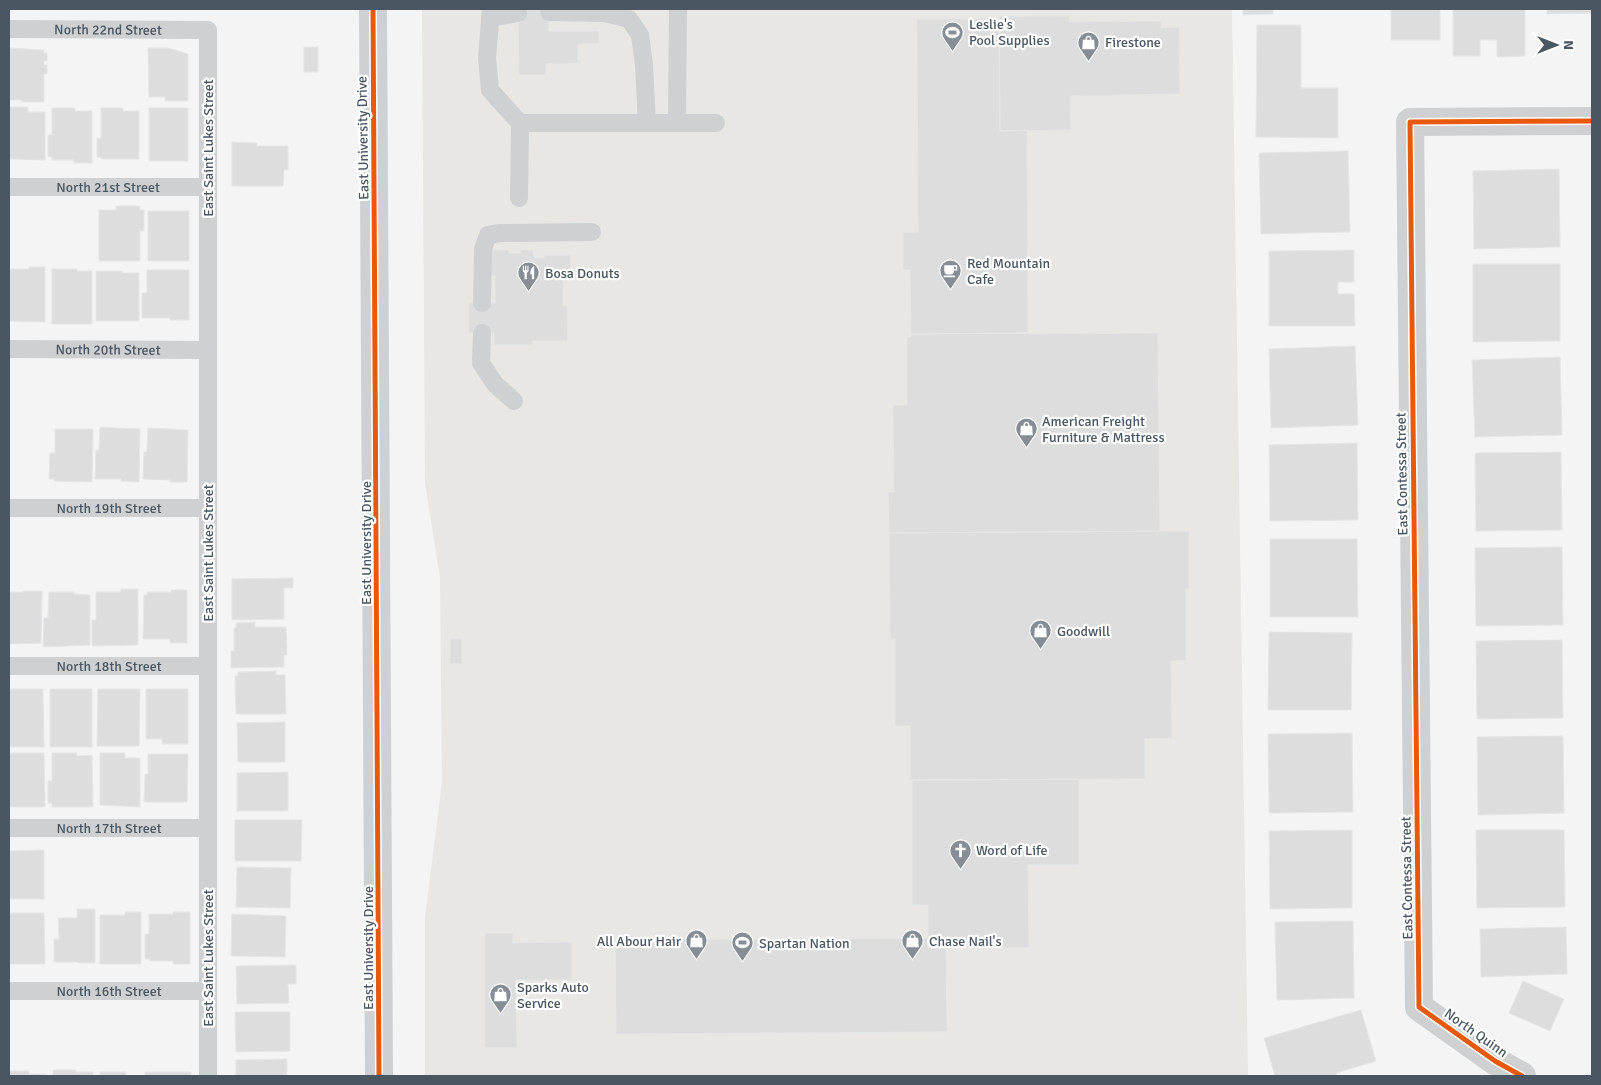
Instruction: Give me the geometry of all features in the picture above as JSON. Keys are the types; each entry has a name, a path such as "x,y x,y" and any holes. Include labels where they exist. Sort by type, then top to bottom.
{"main road":[{"name":"East University Drive","path":"373,9 379,1076"}],"street":[{"name":"East Contessa Street","path":"1419,1007 1410,122 1592,121"},
{"name":"North Quinn","path":"1419,1007 1495,1061 1522,1076"}],"lane":[{"path":"677,123 678,9"},
{"path":"549,12 605,13 629,19 640,35 644,65 647,123"},
{"path":"518,13 491,14 487,58 490,90 520,123 519,198"},
{"name":"North 22nd Street","path":"9,29 208,30"},
{"name":"East Saint Lukes Street","path":"208,30 208,1076"},
{"path":"520,123 716,123"},
{"name":"North 21st Street","path":"9,187 208,187"},
{"path":"482,303 482,249 488,235 500,233 592,232"},
{"path":"482,333 481,364 495,384 514,401"},
{"name":"North 20th Street","path":"9,349 208,350"},
{"name":"North 19th Street","path":"9,508 208,508"},
{"name":"North 18th Street","path":"9,666 208,666"},
{"name":"North 17th Street","path":"9,828 208,828"},
{"name":"North 16th Street","path":"9,991 208,991"}],"shaded area":[{"path":"422,9 1232,9 1248,1076 425,1076 425,917 442,782 440,578 425,483"}],"building":[{"path":"518,9 549,9 549,31 599,31 599,44 578,44 578,63 546,64 546,75 519,75"},
{"path":"1243,9 1273,9 1273,14 1243,15"},
{"path":"1391,9 1440,9 1440,40 1391,40"},
{"path":"1453,9 1525,9 1525,56 1497,57 1497,40 1480,40 1480,56 1453,56"},
{"path":"1547,9 1592,9 1592,13 1547,14"},
{"name":"Firestone","path":"1069,16 1069,22 1161,21 1161,28 1179,27 1180,94 1070,96 1071,130 1000,131 999,17"},
{"path":"917,19 999,19 1000,131 1027,130 1028,333 911,334 910,270 903,270 903,232 918,232"},
{"path":"1257,25 1301,25 1301,88 1338,88 1338,138 1256,137"},
{"path":"304,47 318,47 318,72 304,72"},
{"path":"9,48 44,50 44,53 47,53 47,61 44,61 44,65 47,65 47,74 44,74 44,102 9,100"},
{"path":"148,48 168,48 188,54 188,101 165,101 165,97 149,97"},
{"path":"9,107 28,107 28,112 45,112 45,160 9,159"},
{"path":"52,108 75,108 75,111 92,111 92,163 74,163 74,160 52,160 52,157 48,157 48,135 52,135"},
{"path":"101,108 123,108 123,111 139,111 139,159 101,159 101,157 97,157 97,138 101,138"},
{"path":"149,108 188,108 188,161 149,161"},
{"path":"232,142 257,143 257,146 288,146 288,170 284,170 283,186 232,186"},
{"path":"1348,151 1350,232 1261,234 1259,153"},
{"path":"1559,169 1560,247 1474,249 1473,171"},
{"path":"116,206 140,206 140,210 144,210 144,231 140,231 140,261 99,261 99,210 116,210"},
{"path":"148,211 189,211 189,261 148,261"},
{"name":"Bosa Donuts","path":"491,250 509,250 509,253 521,253 521,250 533,250 534,258 544,258 544,255 570,255 571,280 566,280 566,277 563,277 563,306 567,306 568,341 533,341 533,345 494,345 494,333 469,333 469,303 495,303 495,276 491,276"},
{"path":"1354,250 1354,282 1338,282 1338,294 1354,294 1355,326 1269,326 1269,251"},
{"path":"1473,264 1560,264 1560,341 1473,342"},
{"path":"29,267 45,267 45,322 9,321 9,269 29,269"},
{"path":"52,269 92,271 92,324 52,324"},
{"path":"147,270 189,270 189,320 142,318 142,293 147,293"},
{"path":"96,271 139,273 139,321 96,321"},
{"name":"American Freight Furniture & Mattress","path":"1158,333 1160,531 889,533 888,492 894,492 893,405 907,405 907,337 911,337 911,334"},
{"path":"1355,346 1358,425 1271,428 1269,349"},
{"path":"1560,357 1562,435 1475,437 1472,360"},
{"path":"100,427 140,429 139,482 121,481 121,479 95,479 96,450 99,450"},
{"path":"148,428 188,430 187,482 143,479 144,452 147,452"},
{"path":"55,429 93,429 92,482 54,481 54,479 49,479 50,453 55,453"},
{"path":"1357,443 1358,520 1270,521 1269,445"},
{"path":"1561,452 1562,530 1476,531 1475,453"},
{"name":"Goodwill","path":"1189,531 1189,589 1186,589 1186,660 1171,661 1172,738 1145,739 1145,779 910,781 910,726 895,726 895,639 890,639 889,533"},
{"path":"1270,539 1357,539 1358,617 1270,617"},
{"path":"1562,547 1563,625 1476,626 1475,548"},
{"path":"293,578 293,588 284,588 284,619 232,620 232,579"},
{"path":"121,589 138,589 138,645 92,646 92,620 96,620 96,592 121,592"},
{"path":"171,590 187,590 187,643 170,643 170,639 143,639 144,595 147,595 147,592 171,592"},
{"path":"42,591 41,643 9,644 9,592"},
{"path":"49,592 74,592 74,594 90,595 90,645 43,647 44,618 48,618"},
{"path":"255,622 255,627 286,627 287,655 284,655 284,667 231,668 231,651 234,651 234,628 236,628 236,623"},
{"path":"1269,632 1352,633 1351,710 1268,710"},
{"path":"450,639 462,639 462,664 450,664"},
{"path":"1562,640 1563,718 1477,719 1476,641"},
{"path":"276,671 276,675 285,675 286,714 236,714 235,676 238,676 238,672"},
{"path":"9,689 43,689 44,747 9,747"},
{"path":"50,689 92,689 92,747 50,747"},
{"path":"98,689 140,689 139,746 97,746"},
{"path":"146,689 188,689 188,744 162,744 162,739 146,739"},
{"path":"285,722 285,762 238,762 237,723"},
{"path":"1352,733 1353,812 1269,813 1268,734"},
{"path":"1563,736 1564,813 1478,815 1477,737"},
{"path":"9,753 44,753 45,807 9,807"},
{"path":"52,753 77,753 77,756 92,755 93,807 52,807 52,803 48,803 48,781 52,781"},
{"path":"100,753 125,753 125,758 140,758 140,807 100,805"},
{"path":"148,754 188,754 187,802 144,802 145,774 148,774"},
{"path":"288,772 288,811 237,811 237,773"},
{"path":"1079,779 1079,865 1028,865 1029,948 928,948 928,905 912,905 912,780"},
{"path":"235,820 302,820 301,861 235,861"},
{"path":"1352,830 1352,908 1270,909 1269,831"},
{"path":"1476,830 1564,830 1565,907 1477,908"},
{"path":"44,850 44,899 9,899 9,851"},
{"path":"237,867 291,868 290,908 236,907"},
{"path":"77,909 95,909 95,963 54,962 54,939 59,939 58,918 77,918"},
{"path":"125,912 141,912 141,964 100,964 100,915 125,915"},
{"path":"173,912 190,912 190,964 173,964 173,961 150,961 150,959 145,959 145,934 149,934 149,914 173,914"},
{"path":"9,913 44,913 45,964 9,964"},
{"path":"232,914 286,916 285,957 231,956"},
{"path":"1353,921 1354,998 1277,1000 1275,922"},
{"path":"1566,927 1567,974 1481,977 1480,929"},
{"name":"Sparks Auto Service","path":"485,933 513,933 513,943 572,942 572,980 516,980 517,1048 485,1048"},
{"path":"928,938 928,948 946,948 947,1032 616,1034 615,940"},
{"path":"296,965 296,984 288,984 289,1003 237,1004 236,966"},
{"path":"1523,981 1564,999 1550,1031 1509,1013"},
{"path":"1361,1010 1376,1061 1336,1073 1337,1076 1275,1076 1264,1038"},
{"path":"235,1012 290,1012 290,1051 236,1052"},
{"path":"287,1059 287,1076 236,1076 236,1060"},
{"path":"53,1070 93,1072 93,1076 53,1076"},
{"path":"9,1071 29,1071 29,1074 45,1074 45,1076 9,1076"},
{"path":"100,1072 126,1072 126,1076 100,1076"},
{"path":"145,1072 191,1072 191,1076 145,1076"}],"cycle path":[{"path":"373,9 379,1076"},
{"path":"1522,1076 1495,1061 1419,1007 1410,122 1592,121"}],"place":[{"name":"Leslie's Pool Supplies","path":"953,51"},
{"name":"Firestone","path":"1089,61"},
{"name":"Red Mountain Cafe","path":"951,290"},
{"name":"Bosa Donuts","path":"529,292"},
{"name":"American Freight Furniture & Mattress","path":"1026,448"},
{"name":"Goodwill","path":"1041,650"},
{"name":"Word of Life","path":"960,869"},
{"name":"All Abour Hair","path":"697,960"},
{"name":"Chase Nail's","path":"913,960"},
{"name":"Spartan Nation","path":"743,962"},
{"name":"Sparks Auto Service","path":"501,1014"}]}
